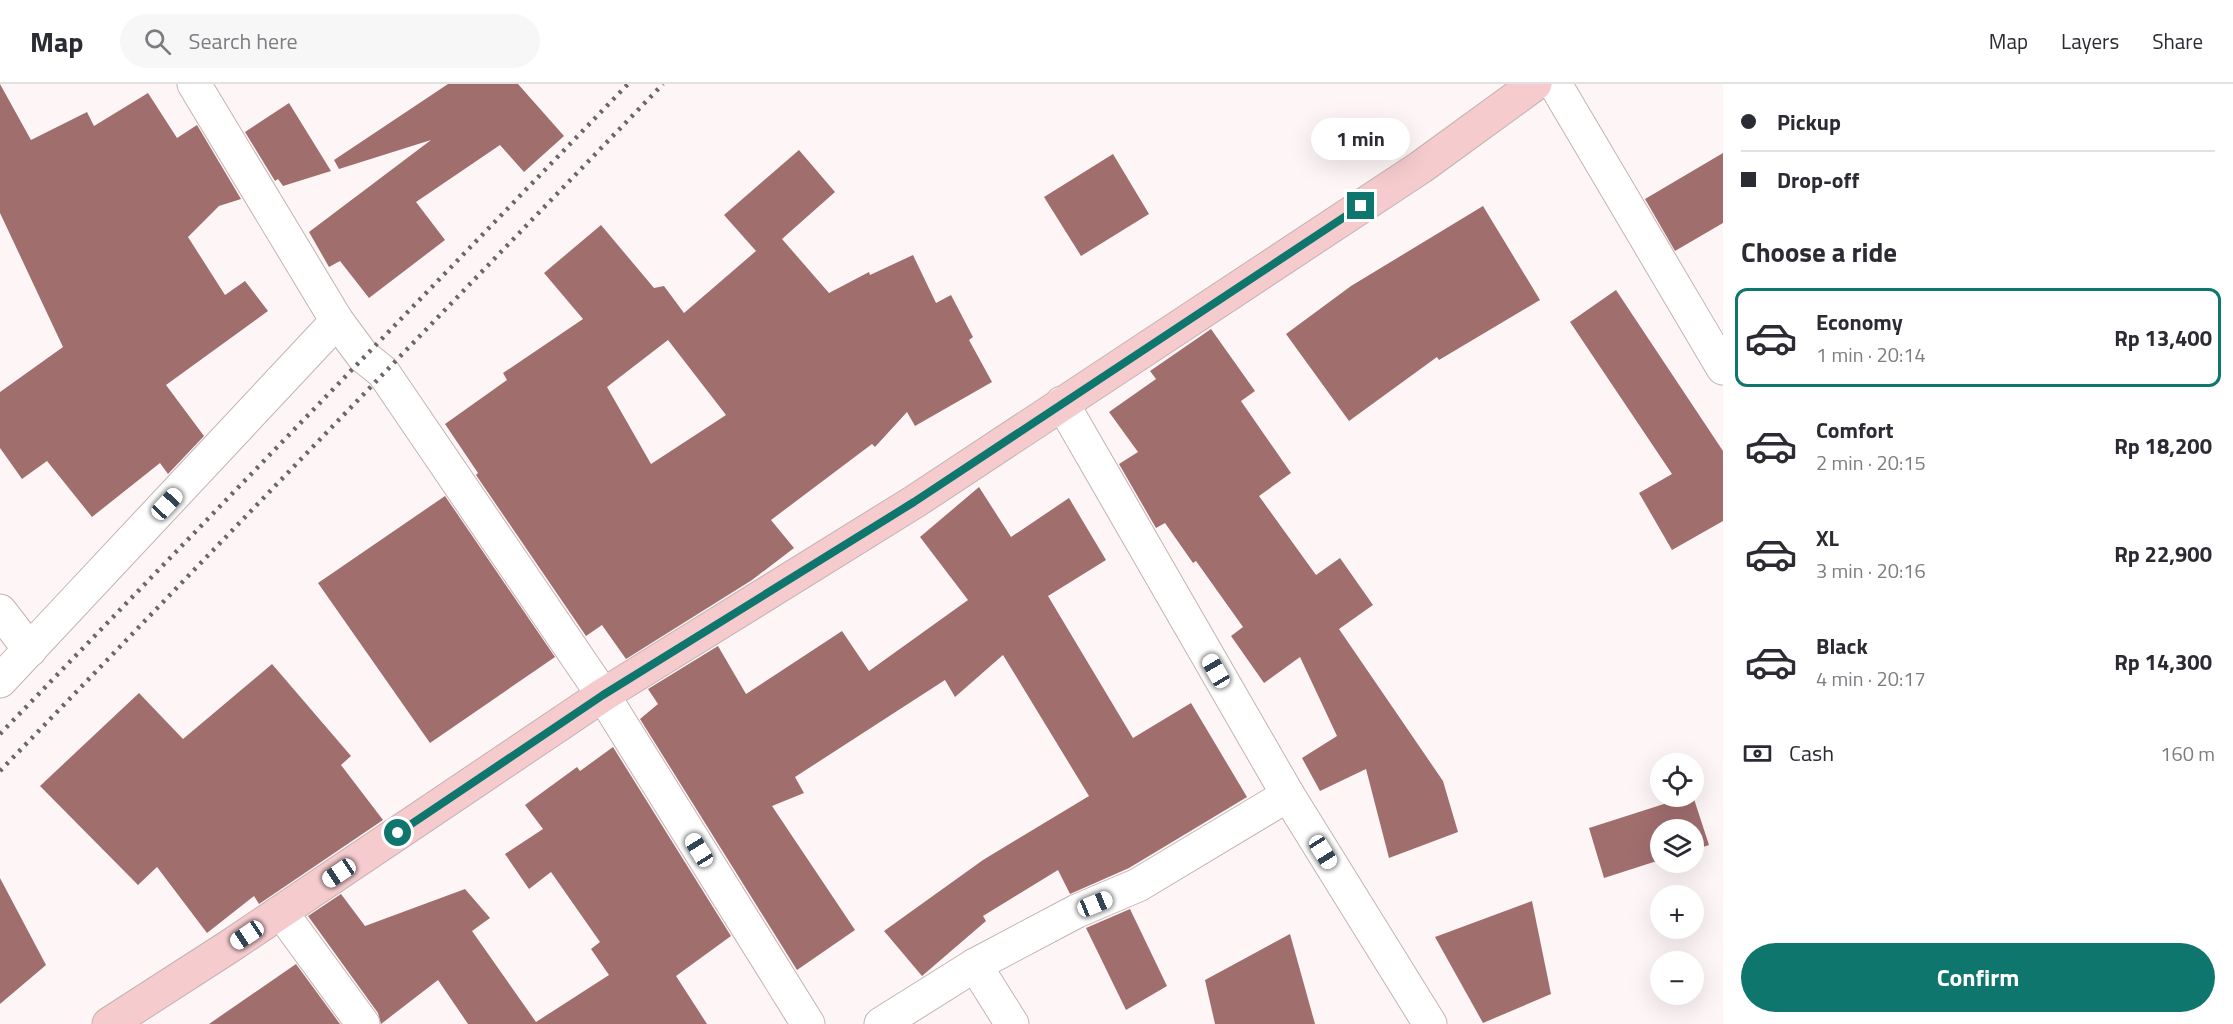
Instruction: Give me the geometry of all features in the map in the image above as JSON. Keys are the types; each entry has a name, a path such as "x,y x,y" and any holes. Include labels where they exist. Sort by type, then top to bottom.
{"street":[{"path":"194,84 337,321 363,356 383,372 603,695 808,1024"},
{"path":"109,1024 281,912 603,695 914,502 1421,166 1535,84"},
{"path":"1555,84 1723,368"},
{"path":"0,681 337,321"},
{"path":"1062,403 1288,795 1430,1024"},
{"path":"0,611 30,650"},
{"path":"881,1024 975,965 1077,911 1138,885 1288,795"},
{"path":"281,912 363,1024"},
{"path":"975,965 1012,1024"}],"building":[{"path":"0,84 31,140 87,112 94,126 148,93 177,138 197,125 241,199 219,206 188,237 225,295 245,281 268,311 166,385 204,436 168,474 160,463 92,517 47,461 22,479 0,448 0,392 63,347 0,213"},
{"path":"448,84 518,84 564,136 524,172 500,145 416,202 445,240 369,298 340,261 329,267 309,232 431,140 339,169 334,160"},
{"path":"289,103 331,171 283,186 278,179 275,181 245,132"},
{"path":"799,150 835,192 782,239 829,293 869,272 870,275 913,255 936,303 951,295 973,337 969,340 992,382 915,426 907,412 875,447 872,444 771,520 794,548 752,580 626,659 602,625 586,636 476,475 478,473 445,424 507,380 503,373 583,319 544,273 601,225 654,288 664,286 684,313 756,251 724,215","holes":["668,340 726,415 651,464 607,387"]},
{"path":"1723,153 1723,223 1675,251 1645,199"},
{"path":"1113,154 1149,214 1081,256 1044,197"},
{"path":"1483,206 1540,300 1439,360 1437,357 1349,421 1286,334 1351,286"},
{"path":"1616,290 1723,451 1723,521 1672,550 1639,493 1672,474 1570,322"},
{"path":"1211,329 1255,391 1241,401 1291,473 1259,496 1316,575 1340,558 1373,605 1339,629 1443,781 1458,832 1389,858 1366,769 1320,791 1302,758 1337,736 1300,657 1264,683 1231,636 1243,627 1196,561 1193,563 1165,523 1156,528 1119,464 1138,452 1109,412 1156,379 1150,371"},
{"path":"979,487 1011,537 1069,498 1106,560 1048,596 1133,738 1191,703 1247,797 1129,868 1070,894 1058,870 983,916 986,921 922,976 884,931 983,860 1089,796 1003,655 955,697 945,680 795,777 804,793 772,806 855,930 797,970 640,719 658,704 648,689 718,646 746,694 842,631 869,671 968,600 920,537"},
{"path":"445,496 555,657 430,743 318,583"},
{"path":"272,664 351,756 341,765 383,820 259,904 254,896 207,933 157,867 138,885 40,786 139,693 183,739"},
{"path":"613,747 731,936 676,976 707,1024 468,1024 438,980 381,1024 378,1013 308,916 341,894 365,926 465,889 490,918 472,931 536,1022 609,975 591,949 600,942 551,872 529,889 505,854 543,829 525,805 577,767 580,771"},
{"path":"1655,807 1697,807 1701,819 1650,819 1650,863 1604,878 1589,828"},
{"path":"1704,830 1709,845 1704,847"},
{"path":"0,878 46,965 0,1004"},
{"path":"1532,901 1551,994 1483,1023 1435,937"},
{"path":"1130,909 1167,986 1126,1010 1086,928"},
{"path":"1290,934 1315,1024 1215,1024 1205,980"},
{"path":"296,964 340,1024 209,1024"}],"railway":[{"path":"0,734 628,84"},
{"path":"0,771 663,84"}],"route":[{"path":"398,833 603,695 914,502 1361,206"}]}
